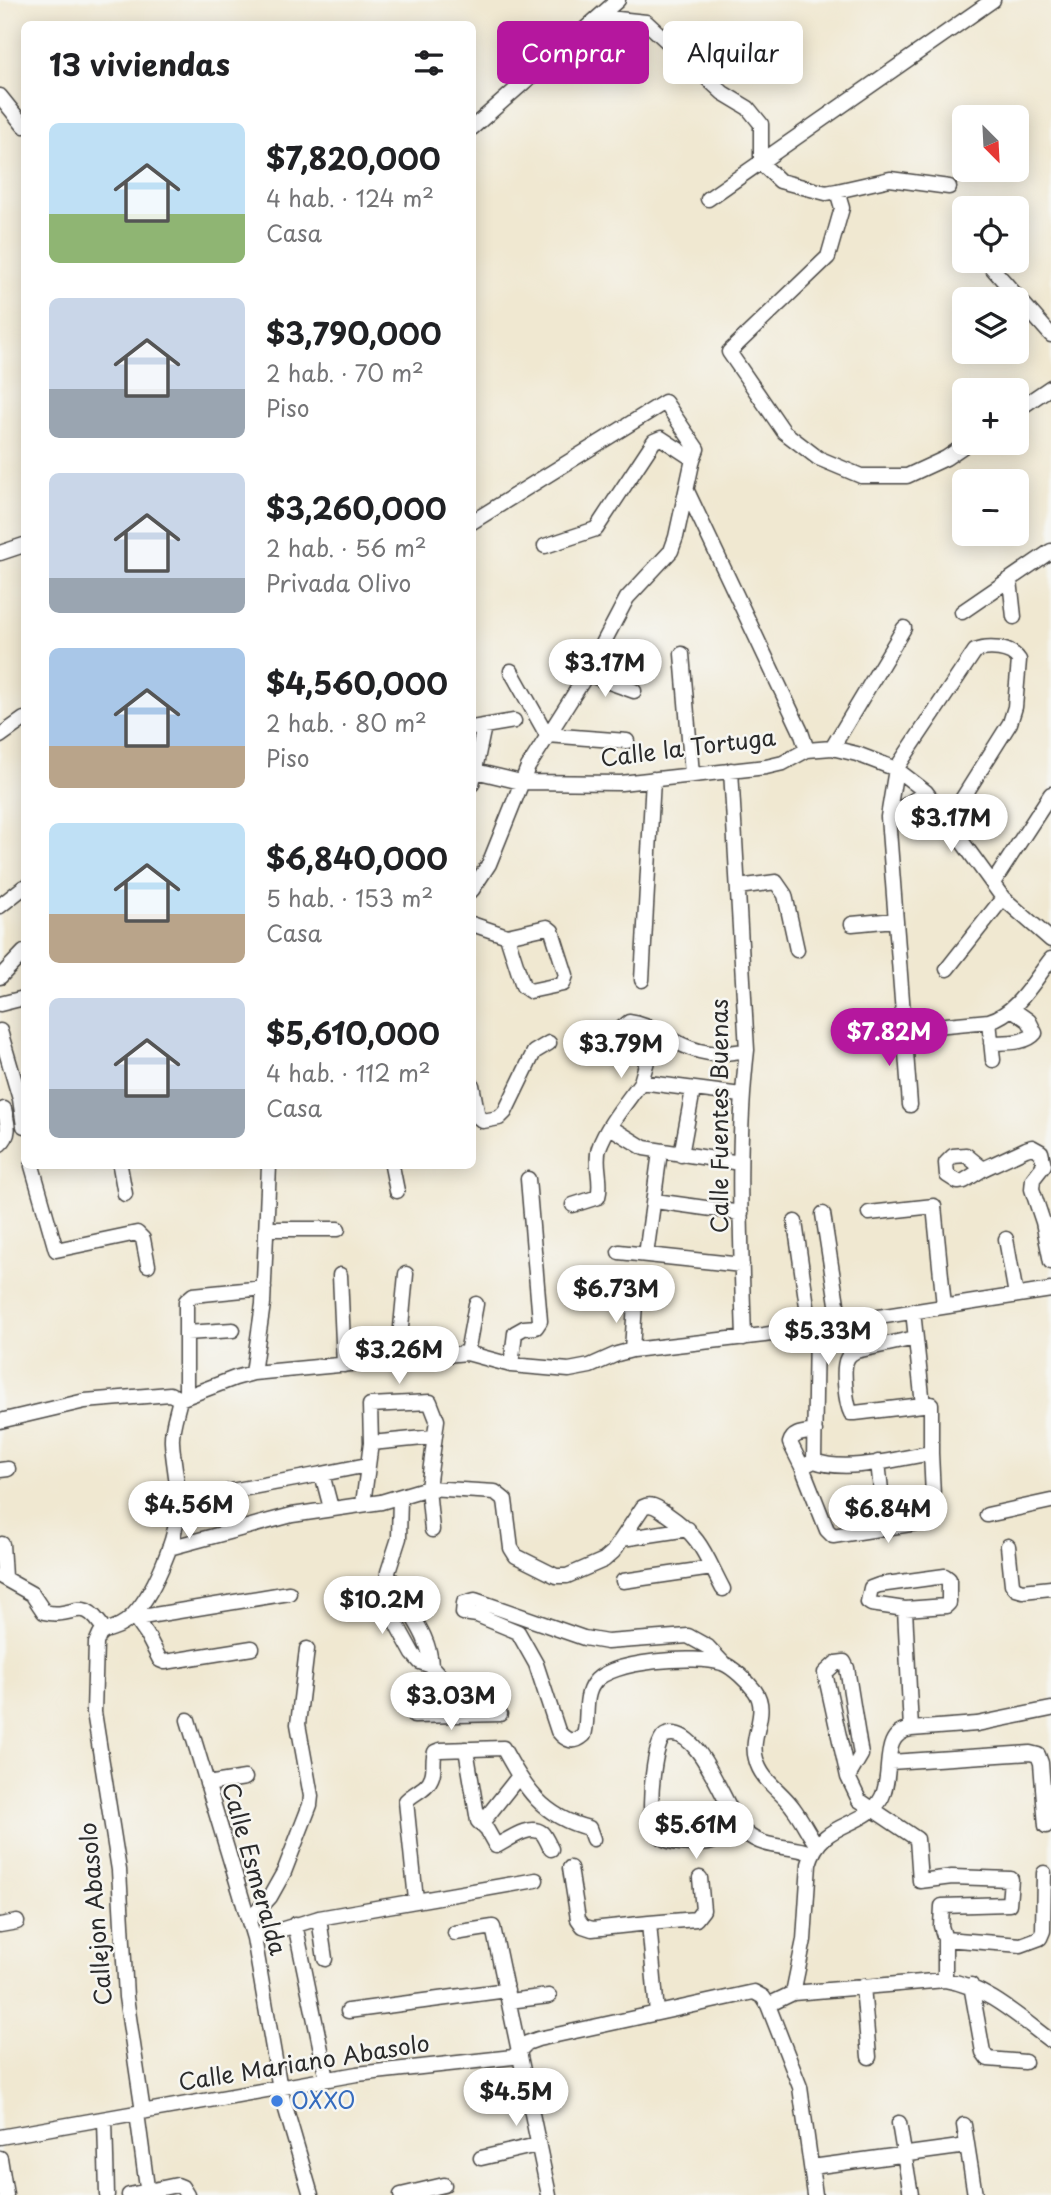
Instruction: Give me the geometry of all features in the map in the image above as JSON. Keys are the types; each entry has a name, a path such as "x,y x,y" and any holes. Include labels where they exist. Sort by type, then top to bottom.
{"street":[{"path":"476,125 618,0"},
{"path":"708,200 993,0"},
{"path":"599,18 646,22 723,93 748,108 761,124 761,163 780,181 825,193 890,179 949,187"},
{"path":"0,96 21,122"},
{"path":"837,191 842,208 828,257 729,352 785,432 818,458 861,475 907,477 952,454"},
{"path":"997,273 1051,335"},
{"path":"1029,402 1051,387"},
{"path":"476,520 665,402 695,454 671,551 627,598 587,674 547,735 522,782 489,864 476,884"},
{"path":"545,547 596,529 654,441 661,438 695,454"},
{"path":"687,491 802,732 807,750"},
{"path":"0,553 21,546"},
{"path":"962,612 1051,551"},
{"path":"1010,580 1014,617"},
{"path":"832,748 904,628"},
{"path":"910,1105 888,817 896,769 975,651 991,648 1015,654 1019,660 1018,677 1015,707 1010,723 949,820"},
{"path":"682,654 692,775"},
{"path":"511,671 547,735"},
{"path":"587,674 634,691"},
{"path":"0,736 21,721"},
{"path":"476,752 478,727 514,721"},
{"path":"547,735 627,741"},
{"name":"Calle la Tortuga","path":"476,778 522,782 621,783 783,763 807,750 832,748 857,754 896,769 926,792 949,820 1003,898 1051,940"},
{"name":"Calle Fuentes Buenas","path":"731,770 747,1050 741,1095 740,1163 744,1338"},
{"path":"642,980 653,779"},
{"path":"888,817 926,792"},
{"path":"993,883 1051,794"},
{"path":"737,887 776,882 785,895 797,950"},
{"path":"0,906 21,889"},
{"path":"947,969 1003,898"},
{"path":"852,924 895,920"},
{"path":"476,924 507,936 547,927 552,931 566,975 563,984 530,992 523,986 507,936"},
{"path":"0,977 21,955"},
{"path":"904,1028 989,1021 1002,1017 1012,1009 1051,960"},
{"path":"0,1004 21,999"},
{"path":"991,1043 1026,1040 1035,1032 1029,1021 1012,1009"},
{"path":"989,1021 993,1060"},
{"path":"614,1047 622,1028 629,1022 656,1030 697,1052 714,1054 747,1050"},
{"path":"572,1205 598,1197 599,1148 640,1082 656,1030"},
{"path":"0,1031 21,1095"},
{"path":"476,1107 478,1118 483,1121 499,1118 505,1112 534,1052 550,1043"},
{"path":"640,1082 741,1095"},
{"path":"681,1155 693,1090"},
{"path":"0,1144 8,1133 2,1110 21,1099"},
{"path":"610,1127 644,1148 740,1163"},
{"path":"983,1169 1032,1147 1041,1152 1044,1165 1033,1179 1032,1189 1043,1222 1051,1262"},
{"path":"646,1255 660,1152"},
{"path":"33,1169 56,1250 137,1233 143,1239 148,1265"},
{"path":"121,1169 125,1194"},
{"path":"253,1373 264,1288 269,1169"},
{"path":"393,1169 397,1191"},
{"path":"510,1364 516,1333 524,1328 536,1327 540,1321 528,1179"},
{"path":"655,1201 741,1213"},
{"path":"869,1213 934,1206 944,1306"},
{"path":"823,1214 839,1323"},
{"path":"795,1222 813,1327 815,1431 808,1464"},
{"path":"266,1229 338,1230"},
{"path":"1006,1239 1016,1295"},
{"path":"619,1252 741,1265"},
{"path":"398,1359 406,1274"},
{"path":"340,1275 344,1365"},
{"path":"134,1617 159,1573 177,1521 172,1439 183,1397 186,1301 193,1295 264,1288"},
{"path":"0,1421 85,1401 170,1394 183,1397 253,1373 398,1359 467,1353 510,1364 569,1370 590,1366 632,1350 744,1338 1051,1290"},
{"path":"632,1350 635,1303"},
{"path":"467,1353 477,1304"},
{"path":"913,1311 923,1405"},
{"path":"186,1333 233,1330"},
{"path":"815,1431 796,1434 790,1443 808,1464 827,1530 833,1536 930,1521 934,1517 930,1453 931,1404 855,1413 851,1413 847,1405 845,1365 850,1354 915,1338"},
{"path":"363,1504 370,1443 370,1405 430,1402 437,1420 428,1488 432,1530"},
{"path":"370,1443 434,1437"},
{"path":"808,1464 827,1466 878,1462 930,1453"},
{"path":"878,1462 885,1528"},
{"path":"178,1504 367,1465"},
{"path":"322,1474 331,1508"},
{"path":"169,1548 292,1515 400,1497 428,1488 484,1491 502,1495 505,1500 510,1548 522,1561 556,1576 567,1576 604,1560 648,1504 688,1529 697,1539 723,1589"},
{"path":"400,1497 399,1538 388,1572 424,1635 430,1650 431,1666 457,1695 463,1715"},
{"path":"987,1515 1051,1501"},
{"path":"622,1539 688,1529"},
{"path":"2,1544 2,1577 32,1594 44,1612 81,1609 88,1611 95,1615 105,1631 134,1617 289,1593"},
{"path":"1008,1546 1012,1584 1016,1590 1051,1588"},
{"path":"623,1581 712,1568"},
{"path":"945,1576 949,1579 949,1602 946,1606 905,1609 871,1604 868,1602 871,1588 945,1576"},
{"path":"724,1664 696,1659 661,1661 614,1669 600,1675 592,1684 584,1735 579,1740 571,1741 558,1731 536,1664 518,1632 477,1615 463,1613 462,1608 464,1603 475,1600 584,1638 607,1642 688,1636 698,1639 755,1692 761,1704 754,1743 755,1759 765,1779 794,1809 814,1849"},
{"path":"905,1609 911,1729"},
{"path":"134,1617 157,1656 165,1662 252,1648"},
{"name":"Callejon Abasolo","path":"105,1631 96,1643 94,1712 120,1870 126,1997 148,2192"},
{"path":"249,1920 270,1897 279,1880 312,1796 298,1724 307,1649"},
{"path":"848,1777 861,1755 844,1662 836,1663 825,1672 848,1777 859,1800 917,1839 920,1881 952,1877 1011,1879 1009,1904 942,1906 945,1980"},
{"path":"793,1993 804,1940 808,1864 814,1849 824,1836 872,1809 881,1798 890,1762 890,1744 894,1736 911,1729 977,1724 1051,1709"},
{"path":"414,1716 500,1714"},
{"name":"Calle Esmeralda","path":"188,1720 254,1938 280,2089 311,2195"},
{"path":"739,1825 703,1844 673,1842 657,1833 652,1819 655,1753 659,1740 664,1735 685,1737 693,1746 715,1778 739,1825 746,1833 763,1844 814,1849"},
{"path":"416,1900 406,1801 429,1783 433,1774 435,1752 503,1748 541,1806 572,1824 589,1828 593,1839"},
{"path":"466,1749 478,1821 496,1846 521,1833 534,1830 542,1833 551,1849"},
{"path":"890,1762 1030,1753 1038,1755 1046,1826"},
{"path":"481,1824 519,1776"},
{"path":"207,1784 246,1778"},
{"path":"570,1868 578,1919 583,1927 592,1928 696,1919 703,1910 700,1878"},
{"path":"945,1939 1020,1945 1040,1938 1043,1931 1044,1873"},
{"path":"254,1938 319,1918 536,1880"},
{"path":"319,1918 325,1959"},
{"path":"0,1925 17,1922"},
{"path":"649,1923 657,2013"},
{"path":"295,1924 327,2079"},
{"path":"455,1933 493,1927 549,2195"},
{"path":"815,2195 800,2087 768,2005 793,1993 945,1980 971,1986 1051,2041"},
{"path":"863,1986 869,2057"},
{"path":"971,1986 983,2052 988,2059 1025,2062"},
{"name":"Calle Mariano Abasolo","path":"0,2137 327,2079 513,2057 520,2053 527,2043 537,2039 745,1993 754,1992 768,2005"},
{"path":"348,2011 508,1996 549,1996"},
{"path":"105,2119 107,2195"},
{"path":"899,2123 911,2195"},
{"path":"964,2125 975,2195"},
{"path":"481,2158 537,2146"},
{"path":"812,2167 967,2146"},
{"path":"0,2158 6,2195"},
{"path":"129,2195 177,2185 182,2187 187,2195"},
{"path":"401,2195 444,2185"}],"place":[{"name":"OXXO","path":"277,2101"}]}
